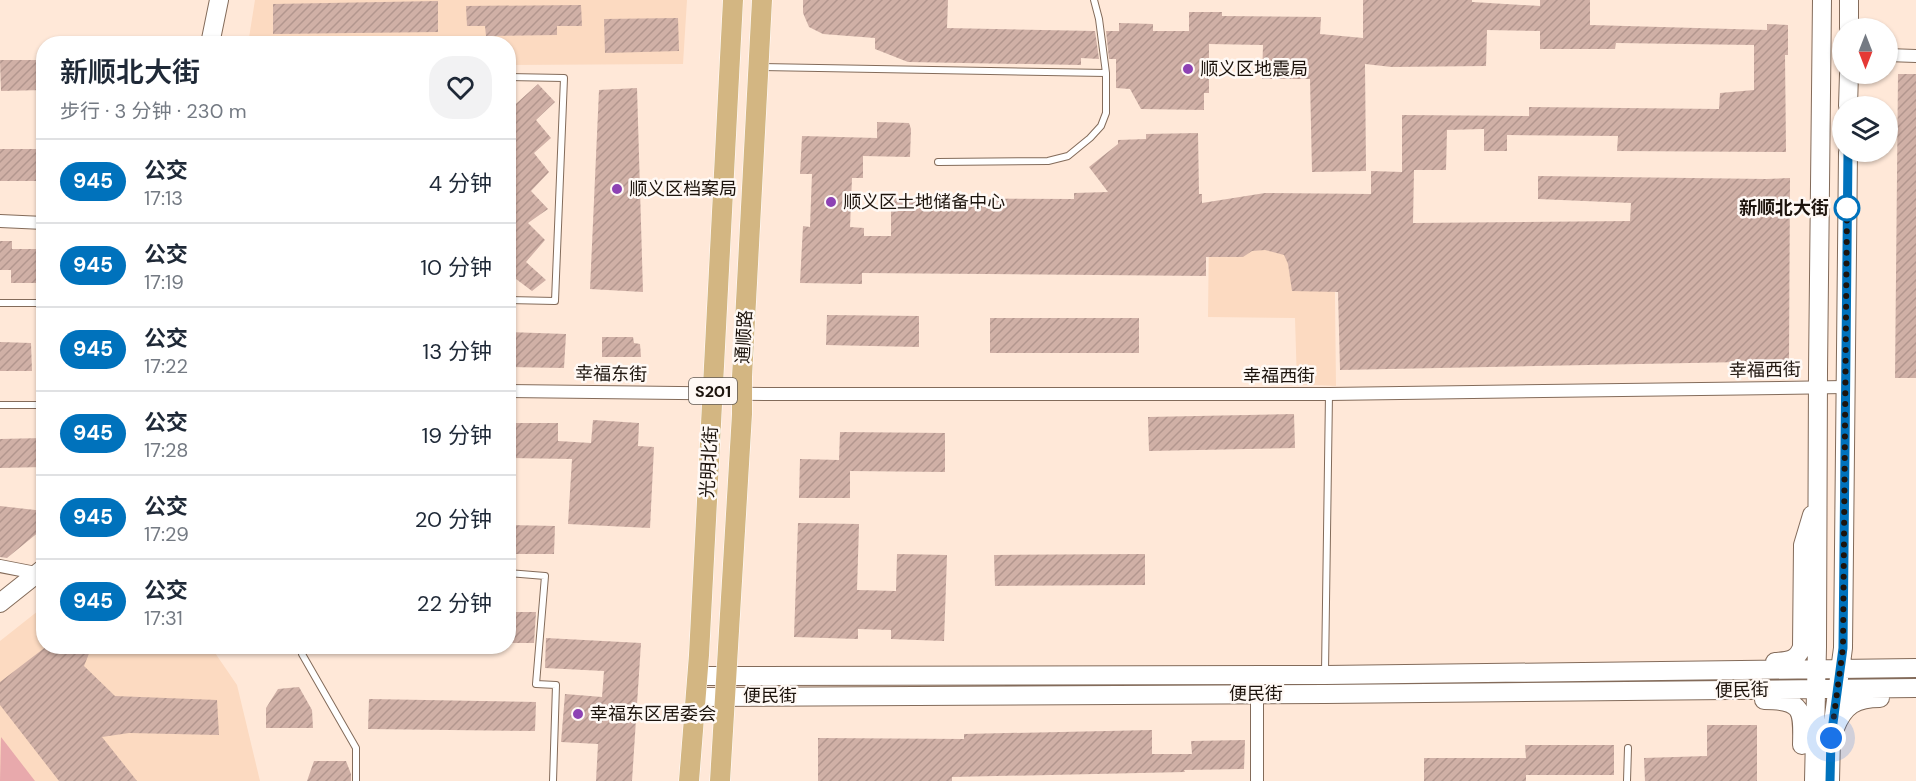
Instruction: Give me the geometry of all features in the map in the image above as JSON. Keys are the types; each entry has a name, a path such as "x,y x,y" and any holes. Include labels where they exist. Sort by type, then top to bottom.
{"main road":[{"name":"光明北街","path":"689,781 698,676 733,0"},
{"name":"通顺路","path":"720,781 741,425 762,0"}],"street":[{"path":"212,36 219,0"},
{"path":"1814,781 1822,0"},
{"path":"1849,0 1849,18"},
{"path":"1898,56 1916,56"},
{"path":"1830,781 1831,738 1843,648 1848,162"},
{"path":"0,221 36,223"},
{"name":"幸福西街","path":"713,393 1329,394 1845,387"},
{"name":"幸福东街","path":"516,391 713,393"},
{"path":"1618,673 1662,663 1785,662 1796,657 1802,647 1803,545 1818,496"},
{"path":"1844,499 1851,538 1850,654 1853,657 1916,657"},
{"path":"0,566 36,570"},
{"path":"0,603 36,573"},
{"name":"便民街","path":"696,697 725,686 1325,675 1916,668"},
{"name":"便民街","path":"698,676 725,686 1257,694 1916,688"},
{"path":"1606,691 1669,700 1786,701 1793,704 1801,713 1803,724 1802,781"},
{"path":"1257,694 1257,781"},
{"path":"1831,738 1845,710 1859,700 1916,697"}],"lane":[{"path":"938,162 1048,161 1068,156 1090,138 1101,126 1106,113 1106,74 1099,19 1094,0"},
{"path":"759,67 1106,74"},
{"path":"516,77 564,78 555,302 516,300"},
{"path":"0,303 36,303"},
{"path":"1325,694 1329,394"},
{"path":"0,405 36,405"},
{"path":"516,574 545,576 536,684 556,685 553,781"},
{"path":"302,654 356,748 356,781"},
{"path":"1628,748 1628,781"}],"shaded area":[{"path":"255,0 687,0 683,64 516,65 516,36 249,36"},
{"path":"1334,210 1336,386 1297,384 1295,318 1208,317 1209,230"},
{"path":"36,613 36,654 216,654 237,685 260,781 0,781 0,641"},
{"path":"1,737 35,781 0,781"}],"building":[{"path":"803,0 948,0 947,28 1095,31 1099,59 1081,58 1081,65 908,62 875,49 875,38 823,34 809,27 803,13"},
{"path":"1363,0 1472,0 1472,2 1540,6 1540,0 1590,0 1590,25 1767,30 1767,24 1788,25 1788,55 1785,55 1786,152 1617,151 1618,136 1507,135 1507,151 1484,151 1484,129 1447,130 1446,170 1414,170 1413,223 1630,221 1631,203 1538,199 1538,176 1790,178 1789,361 1340,370 1338,292 1292,291 1288,264 1284,255 1265,250 1252,251 1243,257 1206,257 1206,276 862,273 862,284 800,283 803,226 810,227 812,174 800,174 802,136 877,138 877,122 909,123 911,129 910,157 863,156 863,178 852,178 850,227 864,228 864,236 891,236 891,198 1074,199 1074,193 1108,192 1089,167 1118,144 1118,140 1146,139 1146,134 1198,133 1199,194 1202,194 1202,203 1265,193 1371,194 1371,171 1402,172 1402,115 1529,116 1529,107 1719,109 1720,93 1754,90 1754,45 1616,43 1615,49 1540,49 1540,31 1487,30 1486,66 1392,67 1365,64 1366,171 1312,172 1310,79 1262,79 1263,45 1209,44 1209,93 1204,93 1204,110 1141,109 1130,89 1116,88 1116,59 1109,59 1106,31 1119,31 1119,23 1153,24 1153,31 1189,31 1189,12 1222,12 1222,16 1321,17 1320,34 1363,38"},
{"path":"438,1 438,32 273,34 273,4"},
{"path":"581,5 582,26 557,26 557,35 486,36 485,26 467,26 466,6"},
{"path":"678,18 679,51 605,53 604,19"},
{"path":"0,60 36,60 36,90 1,91"},
{"path":"1898,74 1916,74 1916,378 1895,378"},
{"path":"538,84 555,102 536,120 551,138 534,153 549,172 531,191 548,209 528,223 545,240 526,262 546,280 532,291 516,279 516,104"},
{"name":"顺义区档案局","path":"637,88 643,292 590,289 599,90"},
{"path":"0,149 36,149 36,181 0,181"},
{"path":"0,241 12,241 12,249 36,249 36,283 11,283 11,270 0,270"},
{"path":"827,315 919,316 919,347 826,345"},
{"path":"990,318 1139,318 1139,353 990,353"},
{"path":"516,332 566,334 564,368 516,367"},
{"path":"602,337 633,337 634,343 640,344 641,357 602,357"},
{"path":"0,342 31,343 32,371 0,371"},
{"path":"1294,414 1295,448 1149,451 1148,417"},
{"path":"593,420 639,423 638,446 654,447 650,528 568,524 572,459 516,458 516,423 558,423 558,441 591,443"},
{"path":"840,432 945,433 945,472 850,471 850,498 799,498 800,459 839,460"},
{"path":"36,438 36,467 0,468 0,439"},
{"path":"0,506 36,510 36,534 7,558 0,557"},
{"path":"798,523 859,524 857,590 896,591 897,554 947,555 944,641 891,639 891,630 858,629 858,639 794,637"},
{"path":"516,525 555,526 554,554 516,554"},
{"path":"1145,554 1145,585 995,586 994,555"},
{"path":"516,612 536,612 534,643 516,643"},
{"path":"546,638 641,643 632,781 596,781 598,744 561,742 565,694 602,697 604,671 545,668"},
{"path":"37,654 89,654 84,666 115,696 217,700 219,735 129,733 102,737 137,781 59,781 0,705 0,682"},
{"path":"299,687 312,710 313,728 266,728 266,708 278,689"},
{"path":"369,699 536,702 535,731 368,729"},
{"path":"1707,725 1757,725 1757,781 1645,781 1644,758 1707,756"},
{"path":"1152,730 1152,754 1192,754 1191,741 1245,740 1244,769 952,777 952,781 818,781 818,738 964,739 964,734"},
{"path":"1525,745 1614,745 1614,775 1526,775 1526,781 1424,781 1424,758 1526,758"},
{"path":"314,761 346,761 351,781 307,781"}],"bus line":[{"name":"945","path":"1830,781 1831,738 1843,648 1848,162"}],"place":[{"name":"顺义区地震局","path":"1188,69"},
{"name":"顺义区档案局","path":"617,189"},
{"name":"顺义区土地储备中心","path":"831,202"},
{"name":"新顺北大街","path":"1847,208"},
{"name":"幸福东区居委会","path":"578,714"}],"route":[{"path":"1831,738 1843,648 1847,208"}]}
